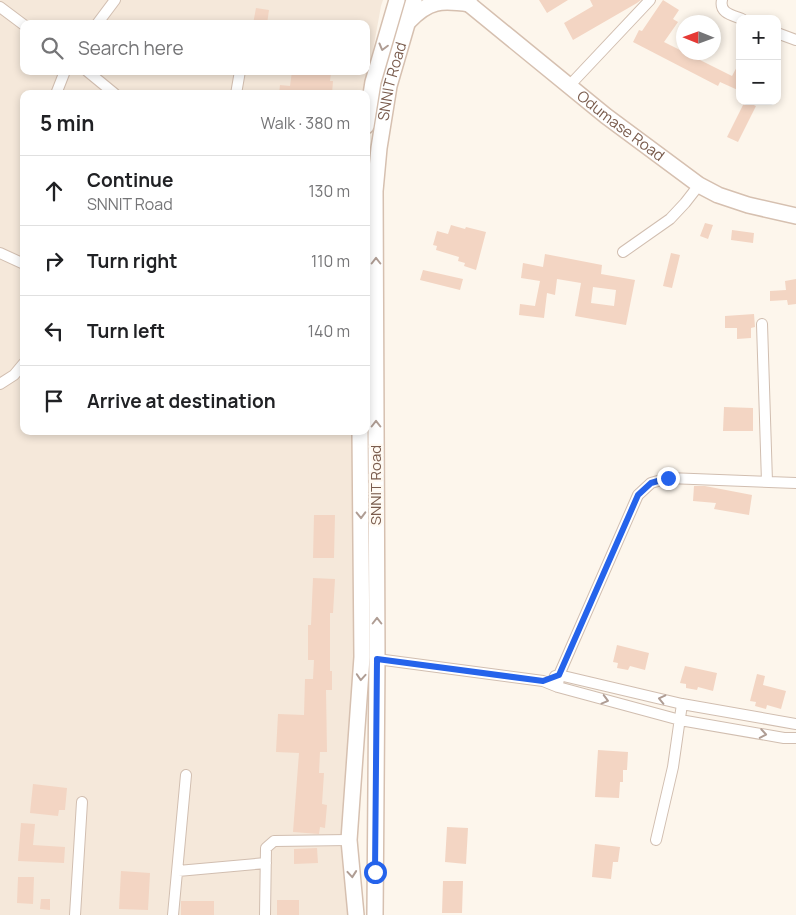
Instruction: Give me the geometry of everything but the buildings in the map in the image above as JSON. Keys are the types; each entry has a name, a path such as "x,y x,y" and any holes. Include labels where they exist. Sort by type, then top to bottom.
{"street":[{"path":"100,20 115,0"},
{"name":"SNNIT Road","path":"370,101 373,82 397,0"},
{"name":"SNNIT Road","path":"375,915 377,659 376,192 379,148 389,86 414,0"},
{"path":"569,86 650,0"},
{"path":"722,0 724,12 736,17"},
{"path":"406,24 424,6 434,2 467,2"},
{"name":"Odumase Road","path":"467,2 606,116 699,185 718,195 748,205 796,216"},
{"path":"1,11 20,22"},
{"path":"781,34 796,40"},
{"path":"58,90 63,75"},
{"path":"92,75 110,90"},
{"path":"237,90 239,75"},
{"path":"623,252 670,219 699,185"},
{"path":"0,253 20,262"},
{"path":"762,324 767,482"},
{"path":"0,384 14,375 20,368"},
{"name":"SNNIT Road","path":"356,915 350,840 362,657 360,435"},
{"path":"360,450 376,449"},
{"path":"360,478 376,478"},
{"path":"558,687 559,675 638,495 651,483 668,478 796,483"},
{"path":"377,659 543,681 558,687 680,720 784,738 796,738"},
{"path":"543,681 559,675 682,704 796,724"},
{"path":"656,840 673,767 682,704"},
{"path":"173,915 186,775"},
{"path":"75,915 82,802"},
{"path":"265,915 266,848 274,841 350,840"},
{"path":"178,871 266,863"}],"shaded area":[{"path":"0,0 383,0 370,66 370,20 20,20 20,75 368,75 366,90 20,90 20,435 354,435 350,915 0,915"}],"route":[{"path":"375,872 377,659 543,681 559,675 638,495 651,483 668,478"}]}
